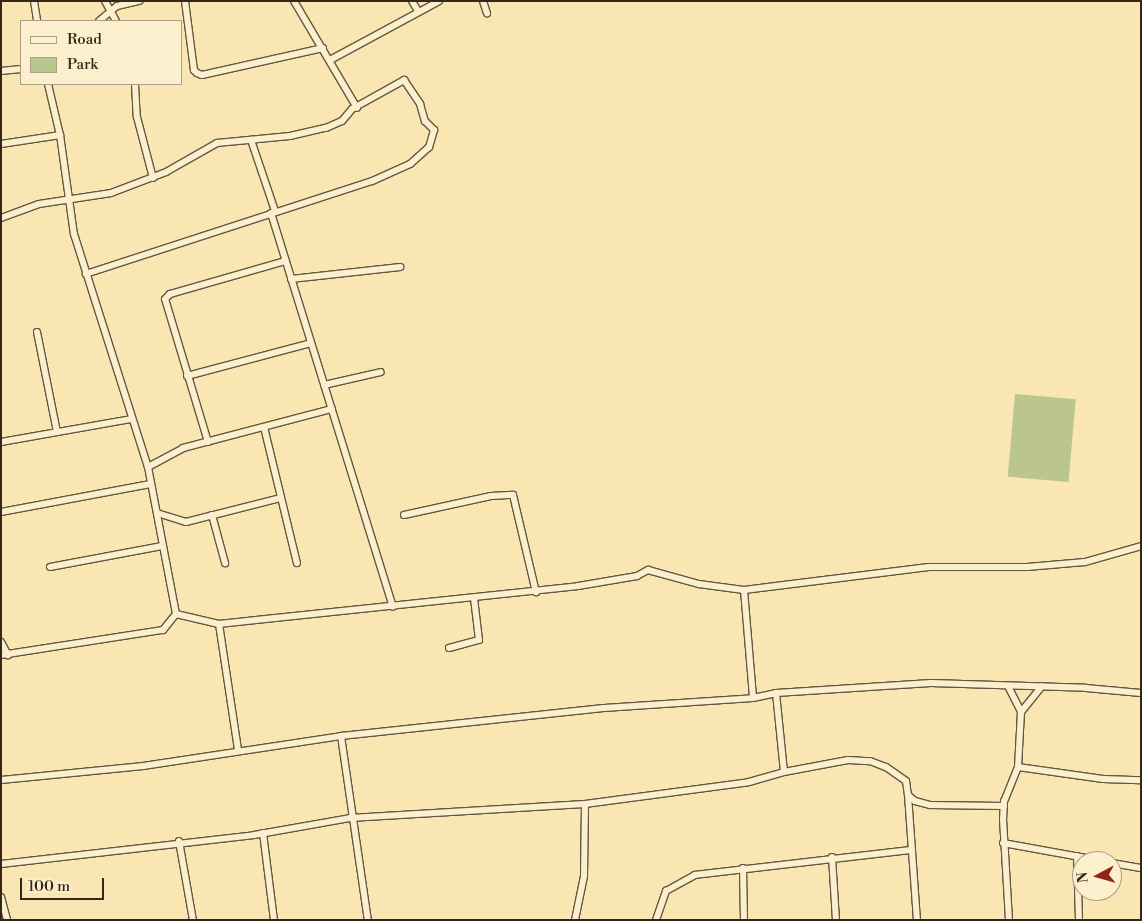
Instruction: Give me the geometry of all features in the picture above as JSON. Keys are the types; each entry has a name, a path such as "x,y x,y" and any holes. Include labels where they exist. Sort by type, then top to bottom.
{"street":[{"path":"34,1 37,20"},
{"path":"105,1 115,20"},
{"path":"100,20 110,11 139,1"},
{"path":"185,1 194,70 202,75 323,48"},
{"path":"294,1 357,108"},
{"path":"412,1 418,11"},
{"path":"330,60 439,1"},
{"path":"483,1 487,12"},
{"path":"1,71 20,69"},
{"path":"1,218 39,204 111,194 153,178 218,144 236,139 251,140 326,128 342,122 357,108 404,80 425,114 425,121 434,130 429,147 410,164 372,180 86,274"},
{"path":"48,85 60,135 68,200 86,274 148,467 176,614"},
{"path":"135,85 137,117 153,178"},
{"path":"1,144 60,135"},
{"path":"251,140 273,212 285,261 393,606"},
{"path":"208,442 165,299 170,294 285,261"},
{"path":"291,279 400,267"},
{"path":"37,332 57,432"},
{"path":"187,376 311,343"},
{"path":"324,385 381,372"},
{"path":"148,467 183,448 332,410"},
{"path":"1,442 132,419"},
{"path":"264,427 297,563"},
{"path":"1,512 150,484"},
{"path":"404,515 444,509 491,496 513,495 536,592"},
{"path":"157,513 186,522 280,498"},
{"path":"212,515 225,562"},
{"path":"50,567 162,546"},
{"path":"176,614 218,624 536,592 617,581 648,570 699,584 744,590 929,567 1026,567 1085,562 1141,546"},
{"path":"744,590 753,698"},
{"path":"449,648 479,640 474,598"},
{"path":"1,642 4,655 163,630 176,614"},
{"path":"218,624 238,749"},
{"path":"1,780 143,766 238,749 341,736 604,708 753,698 776,693 931,683 1042,686 1141,693"},
{"path":"1008,686 1021,712 1018,766 1004,806 1003,843 1008,920"},
{"path":"1021,712 1042,686"},
{"path":"776,693 784,772"},
{"path":"341,736 350,818 368,920"},
{"path":"1,864 179,841 263,833 350,818 585,804 749,782 784,772 848,760 870,761 886,767 906,781 917,920"},
{"path":"1018,766 1103,779 1141,780"},
{"path":"908,796 930,805 1004,806"},
{"path":"575,920 584,876 585,804"},
{"path":"263,833 274,920"},
{"path":"179,841 194,920"},
{"path":"1003,843 1072,855"},
{"path":"656,920 666,891 682,880 695,875 832,857 910,850"},
{"path":"832,857 836,920"},
{"path":"1122,865 1141,868"},
{"path":"743,868 744,920"},
{"path":"1,897 6,920"},
{"path":"1078,901 1079,920"}],"green space":[{"path":"1015,394 1076,399 1069,482 1008,477"}]}
